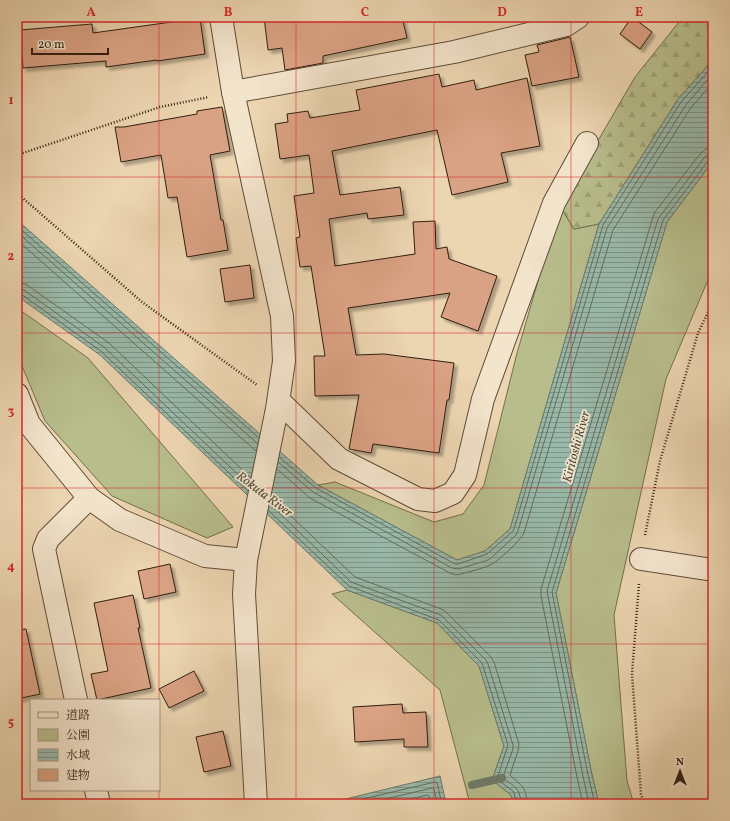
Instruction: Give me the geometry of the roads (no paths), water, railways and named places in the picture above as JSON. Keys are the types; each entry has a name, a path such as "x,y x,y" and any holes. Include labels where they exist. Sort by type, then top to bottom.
{"street":[{"path":"221,17 233,92 282,316 284,360 278,405 248,551 244,594 255,804"},
{"path":"233,92 454,52 566,25 578,17"},
{"path":"278,405 339,459 418,499 435,501 453,493 465,475 483,398 554,203 587,143"},
{"path":"17,394 29,424 89,498 120,520 205,556 248,551"},
{"path":"76,699 44,549 48,539 89,498"},
{"path":"641,559 713,570"},
{"path":"96,791 99,804"}],"water":[{"path":"713,60 713,161 667,222 556,593 599,804 513,804 511,795 492,780 504,746 479,666 437,623 347,590 100,355 17,296 17,220 318,485 457,560 485,551 510,529 599,224 678,99"},
{"path":"440,776 446,803 443,804 325,804"}],"waterway":[{"path":"472,785 502,778"}],"water label":[{"name":"Kiritoshi River","path":"577,447"},
{"name":"Rokuta River","path":"264,495"}]}
